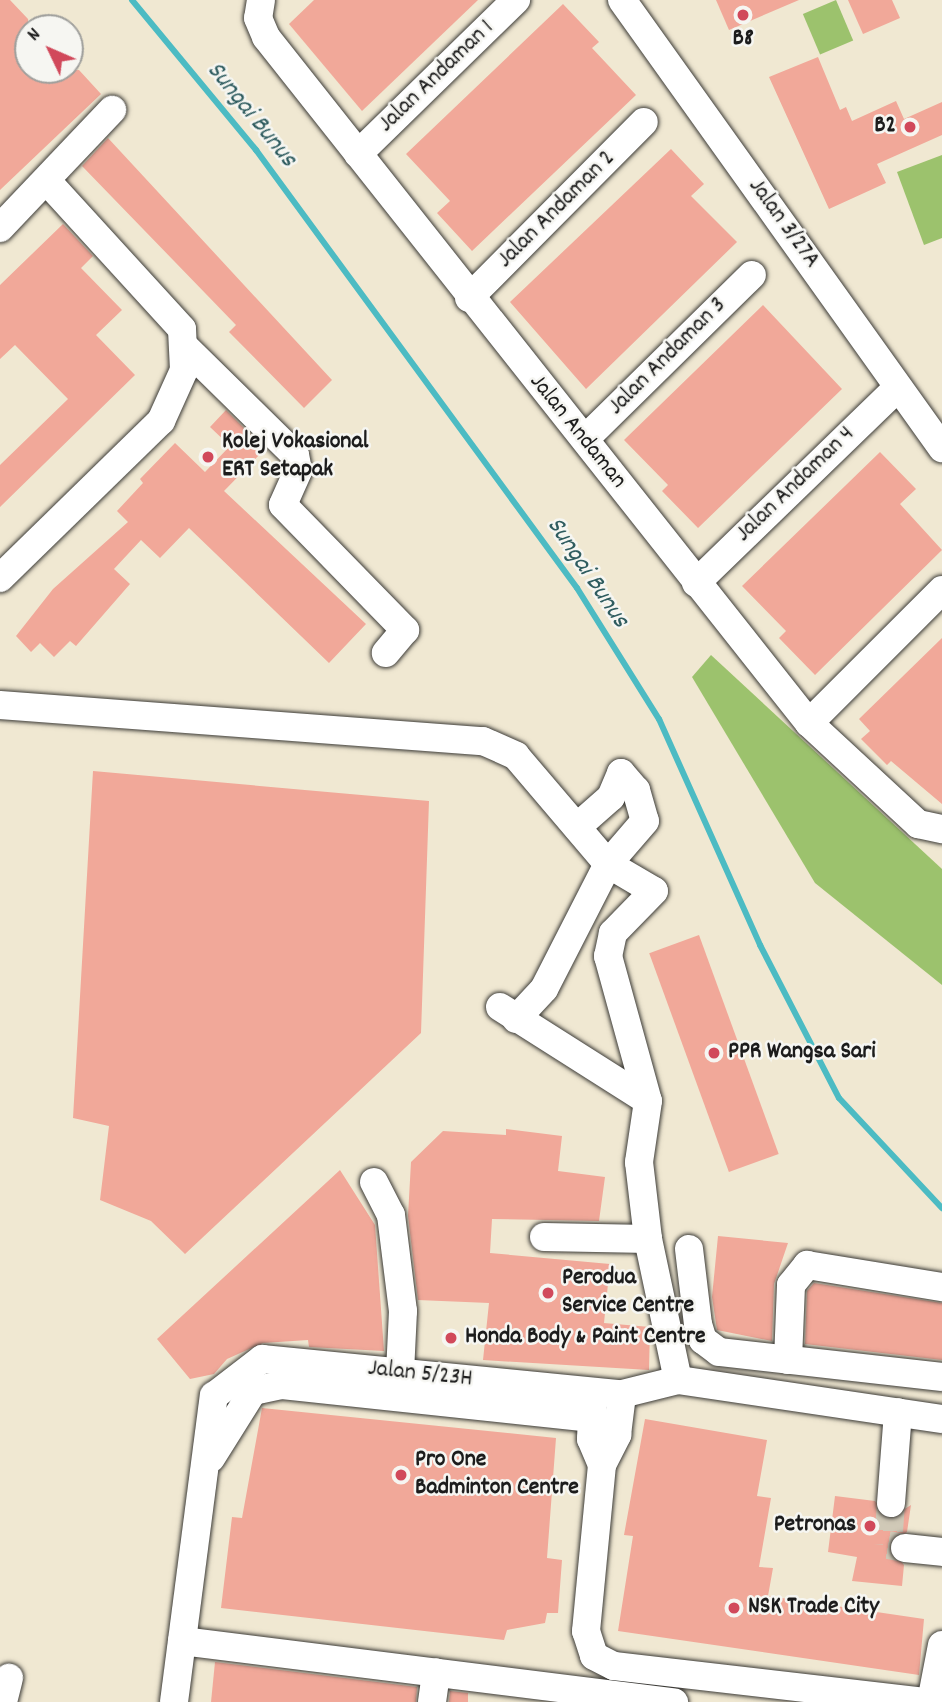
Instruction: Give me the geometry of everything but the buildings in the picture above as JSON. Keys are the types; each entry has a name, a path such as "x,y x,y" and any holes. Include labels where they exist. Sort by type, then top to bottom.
{"street":[{"name":"Jalan Andaman","path":"261,0 258,18 266,37 469,298 585,439 809,723 918,824 940,830"},
{"name":"Jalan Andaman 1","path":"358,154 516,0"},
{"name":"Jalan 3/27A","path":"622,0 896,388 942,448"},
{"path":"0,228 113,110"},
{"name":"Jalan Andaman 2","path":"469,298 645,122"},
{"path":"0,578 161,421 184,370 182,329 156,295 47,181"},
{"name":"Jalan Andaman 3","path":"585,439 752,275"},
{"path":"183,345 295,455 298,471 283,505 405,630 386,653"},
{"name":"Jalan Andaman 4","path":"696,583 896,388"},
{"path":"809,723 942,590"},
{"path":"0,705 483,741 516,756 608,864 654,891 613,933 608,956 649,1101 639,1162 648,1239 678,1380"},
{"path":"577,827 611,797 621,773 636,790 645,821 608,864 544,989 508,1013 649,1101"},
{"path":"374,1182 391,1215 402,1311 400,1373"},
{"path":"544,1237 648,1239"},
{"path":"689,1249 703,1340 719,1352 942,1377"},
{"path":"772,1393 782,1359 791,1285 807,1265 942,1287"},
{"name":"Jalan 5/23H","path":"174,1702 214,1396 262,1359 400,1373 593,1406 622,1394 678,1380 942,1419"},
{"path":"886,1371 891,1503"},
{"path":"205,1468 253,1391 282,1385 593,1406 592,1439 602,1465"},
{"path":"622,1394 617,1435 602,1465 586,1631 594,1656 614,1666 929,1702 942,1646"},
{"path":"905,1548 942,1552"},
{"path":"182,1641 668,1702"},
{"path":"432,1702 436,1672"}],"green space":[{"path":"836,0 853,41 820,55 803,14"},
{"path":"942,155 942,238 924,245 897,172"},
{"path":"711,655 942,869 942,985 815,883 692,677"}],"waterway":[{"name":"Sungai Bunus","path":"132,0 256,150 577,588 659,719 760,945 839,1098 942,1208"}],"tunnel":[{"path":"891,1503 888,1545 905,1548"}],"place":[{"name":"B8","path":"743,15"},
{"name":"B2","path":"910,127"},
{"name":"Kolej Vokasional ERT Setapak","path":"208,457"},
{"name":"PPR Wangsa Sari","path":"714,1053"},
{"name":"Perodua Service Centre","path":"548,1293"},
{"name":"Honda Body & Paint Centre","path":"451,1338"},
{"name":"Pro One Badminton Centre","path":"401,1475"},
{"name":"Petronas","path":"870,1526"},
{"name":"NSK Trade City","path":"734,1608"}]}
